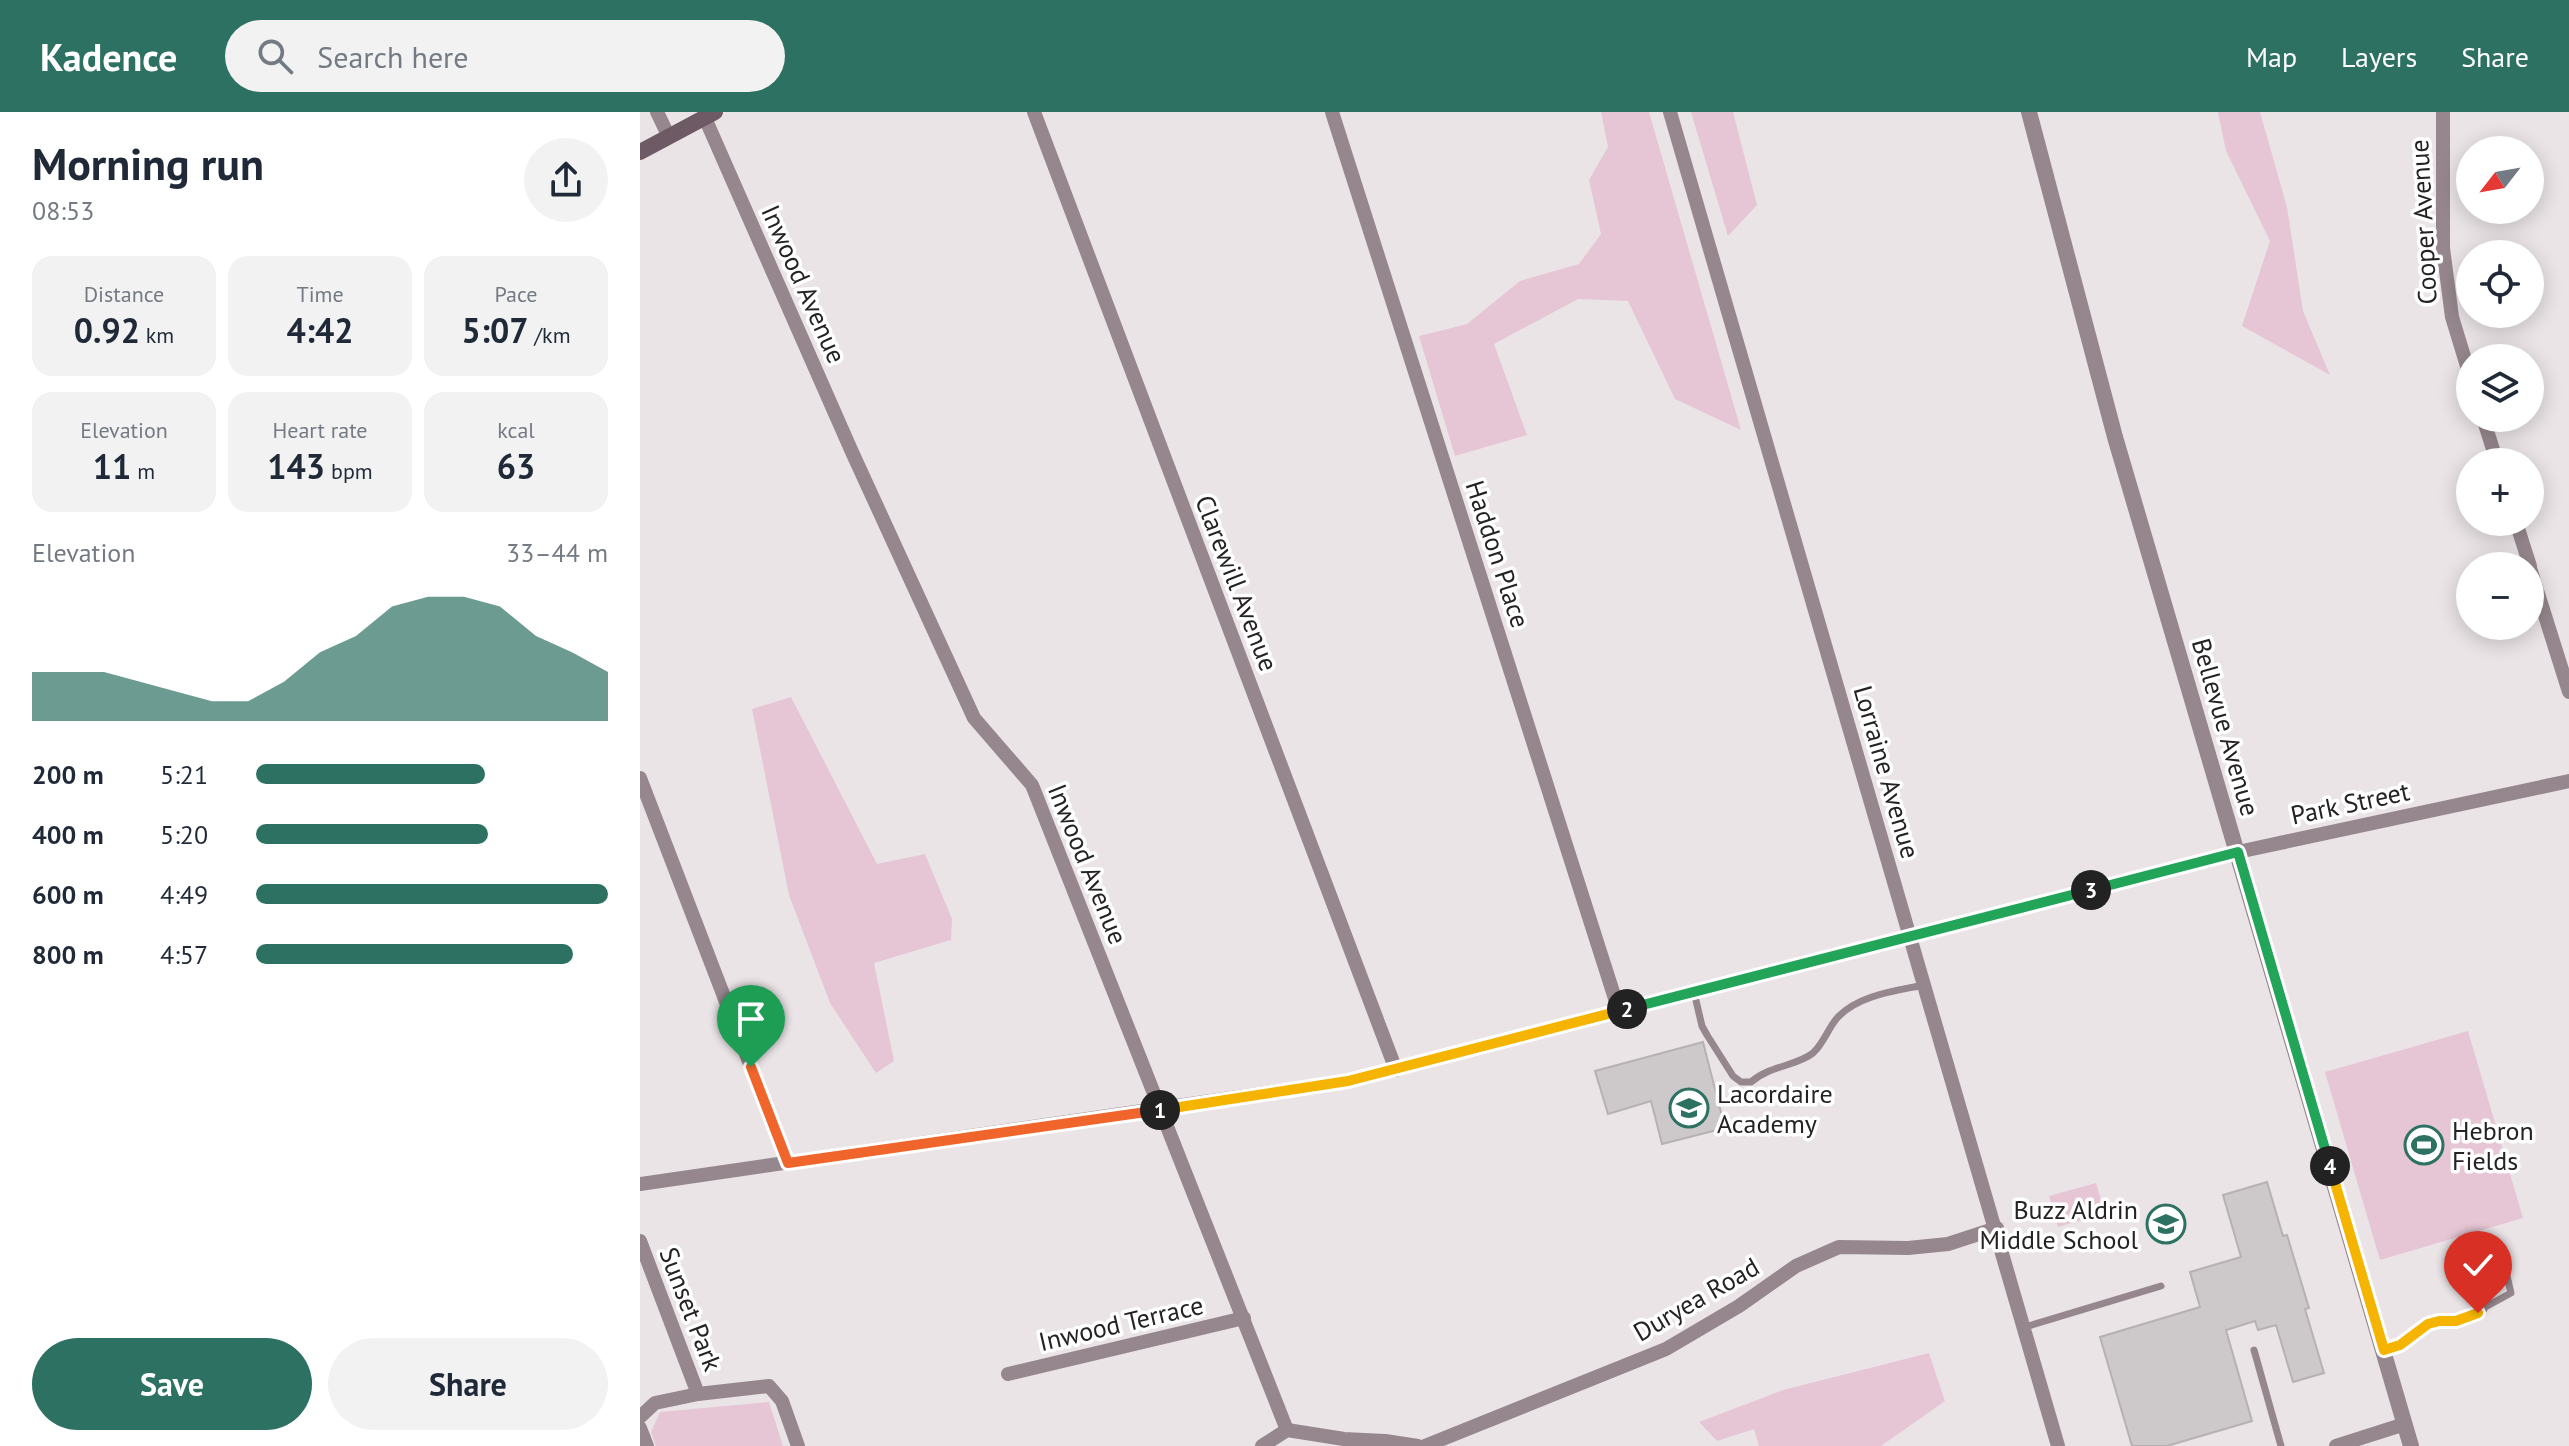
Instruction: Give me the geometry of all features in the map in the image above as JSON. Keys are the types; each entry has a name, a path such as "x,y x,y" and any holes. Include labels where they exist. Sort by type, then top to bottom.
{"main road":[{"path":"640,152 710,115"}],"street":[{"path":"657,112 669,137"},
{"name":"Clarewill Avenue","path":"1034,112 1396,1070"},
{"name":"Haddon Place","path":"1332,112 1619,1011"},
{"name":"Lorraine Avenue","path":"1670,112 2058,1446"},
{"name":"Bellevue Avenue","path":"2029,112 2115,437 2411,1446"},
{"name":"Cooper Avenue","path":"2443,112 2443,248 2452,317 2460,344"},
{"name":"Inwood Avenue","path":"710,115 852,452 974,718 1032,785 1287,1430"},
{"path":"2544,612 2569,692"},
{"path":"640,778 788,1163"},
{"name":"Park Street","path":"640,1184 1348,1081 2238,852 2569,781"},
{"name":"Duryea Road","path":"1425,1446 1666,1349 1739,1306 1796,1266 1839,1247 1908,1248 1948,1244 1997,1228"},
{"name":"Sunset Park","path":"640,1241 698,1394"},
{"name":"Inwood Terrace","path":"1008,1374 1244,1318"},
{"name":"Sunset Park","path":"640,1417 655,1403 698,1394 769,1386 782,1401 798,1446"},
{"path":"2336,1446 2405,1424"},
{"path":"640,1428 647,1446"},
{"path":"1262,1446 1287,1430 1418,1446"}],"lane":[{"path":"1694,992 1702,1026 1733,1076 1741,1082 1751,1082 1763,1072 1811,1055 1835,1019 1850,1006 1884,993 1924,985"},
{"path":"2384,1350 2400,1345 2428,1324 2456,1321 2511,1293 2507,1276"},
{"path":"2478,1284 2484,1309"},
{"path":"2025,1327 2161,1286"},
{"path":"2254,1350 2281,1446"}],"shaded area":[{"path":"1601,112 1649,112 1741,430 1675,399 1628,301 1578,299 1494,344 1527,435 1455,456 1419,336 1467,324 1520,281 1579,264 1601,234 1589,180 1608,147"},
{"path":"1691,112 1733,112 1757,205 1728,236"},
{"path":"2218,112 2260,112 2287,207 2303,311 2330,375 2242,326 2270,241 2226,151"},
{"path":"791,697 877,864 925,854 952,919 951,940 874,963 894,1061 876,1073 830,1003 789,895 752,709"},
{"name":"Hebron Fields","path":"2468,1031 2523,1218 2380,1260 2325,1072"},
{"path":"2096,1183 2105,1213 2058,1227 2049,1196"},
{"path":"1929,1353 1945,1401 1881,1446 1759,1446 1754,1429 1717,1441 1699,1422 1783,1390"},
{"path":"769,1402 783,1446 656,1446 651,1432 660,1412"}],"building":[{"name":"Lacordaire Academy","path":"1703,1042 1725,1128 1662,1144 1651,1101 1608,1114 1595,1071"},
{"path":"2267,1182 2309,1308 2305,1309 2324,1373 2293,1382 2276,1325 2258,1330 2255,1321 2226,1330 2252,1421 2167,1446 2132,1446 2100,1337 2200,1307 2190,1272 2241,1257 2223,1195"}],"place":[{"name":"Lacordaire Academy","path":"1689,1108"},
{"name":"Hebron Fields","path":"2424,1145"},
{"name":"Buzz Aldrin Middle School","path":"2166,1224"}],"route":[{"path":"751,1067 788,1163 1160,1110 1348,1081 1396,1070 2238,852 2384,1350 2400,1345 2428,1324 2456,1321 2478,1313"}]}
